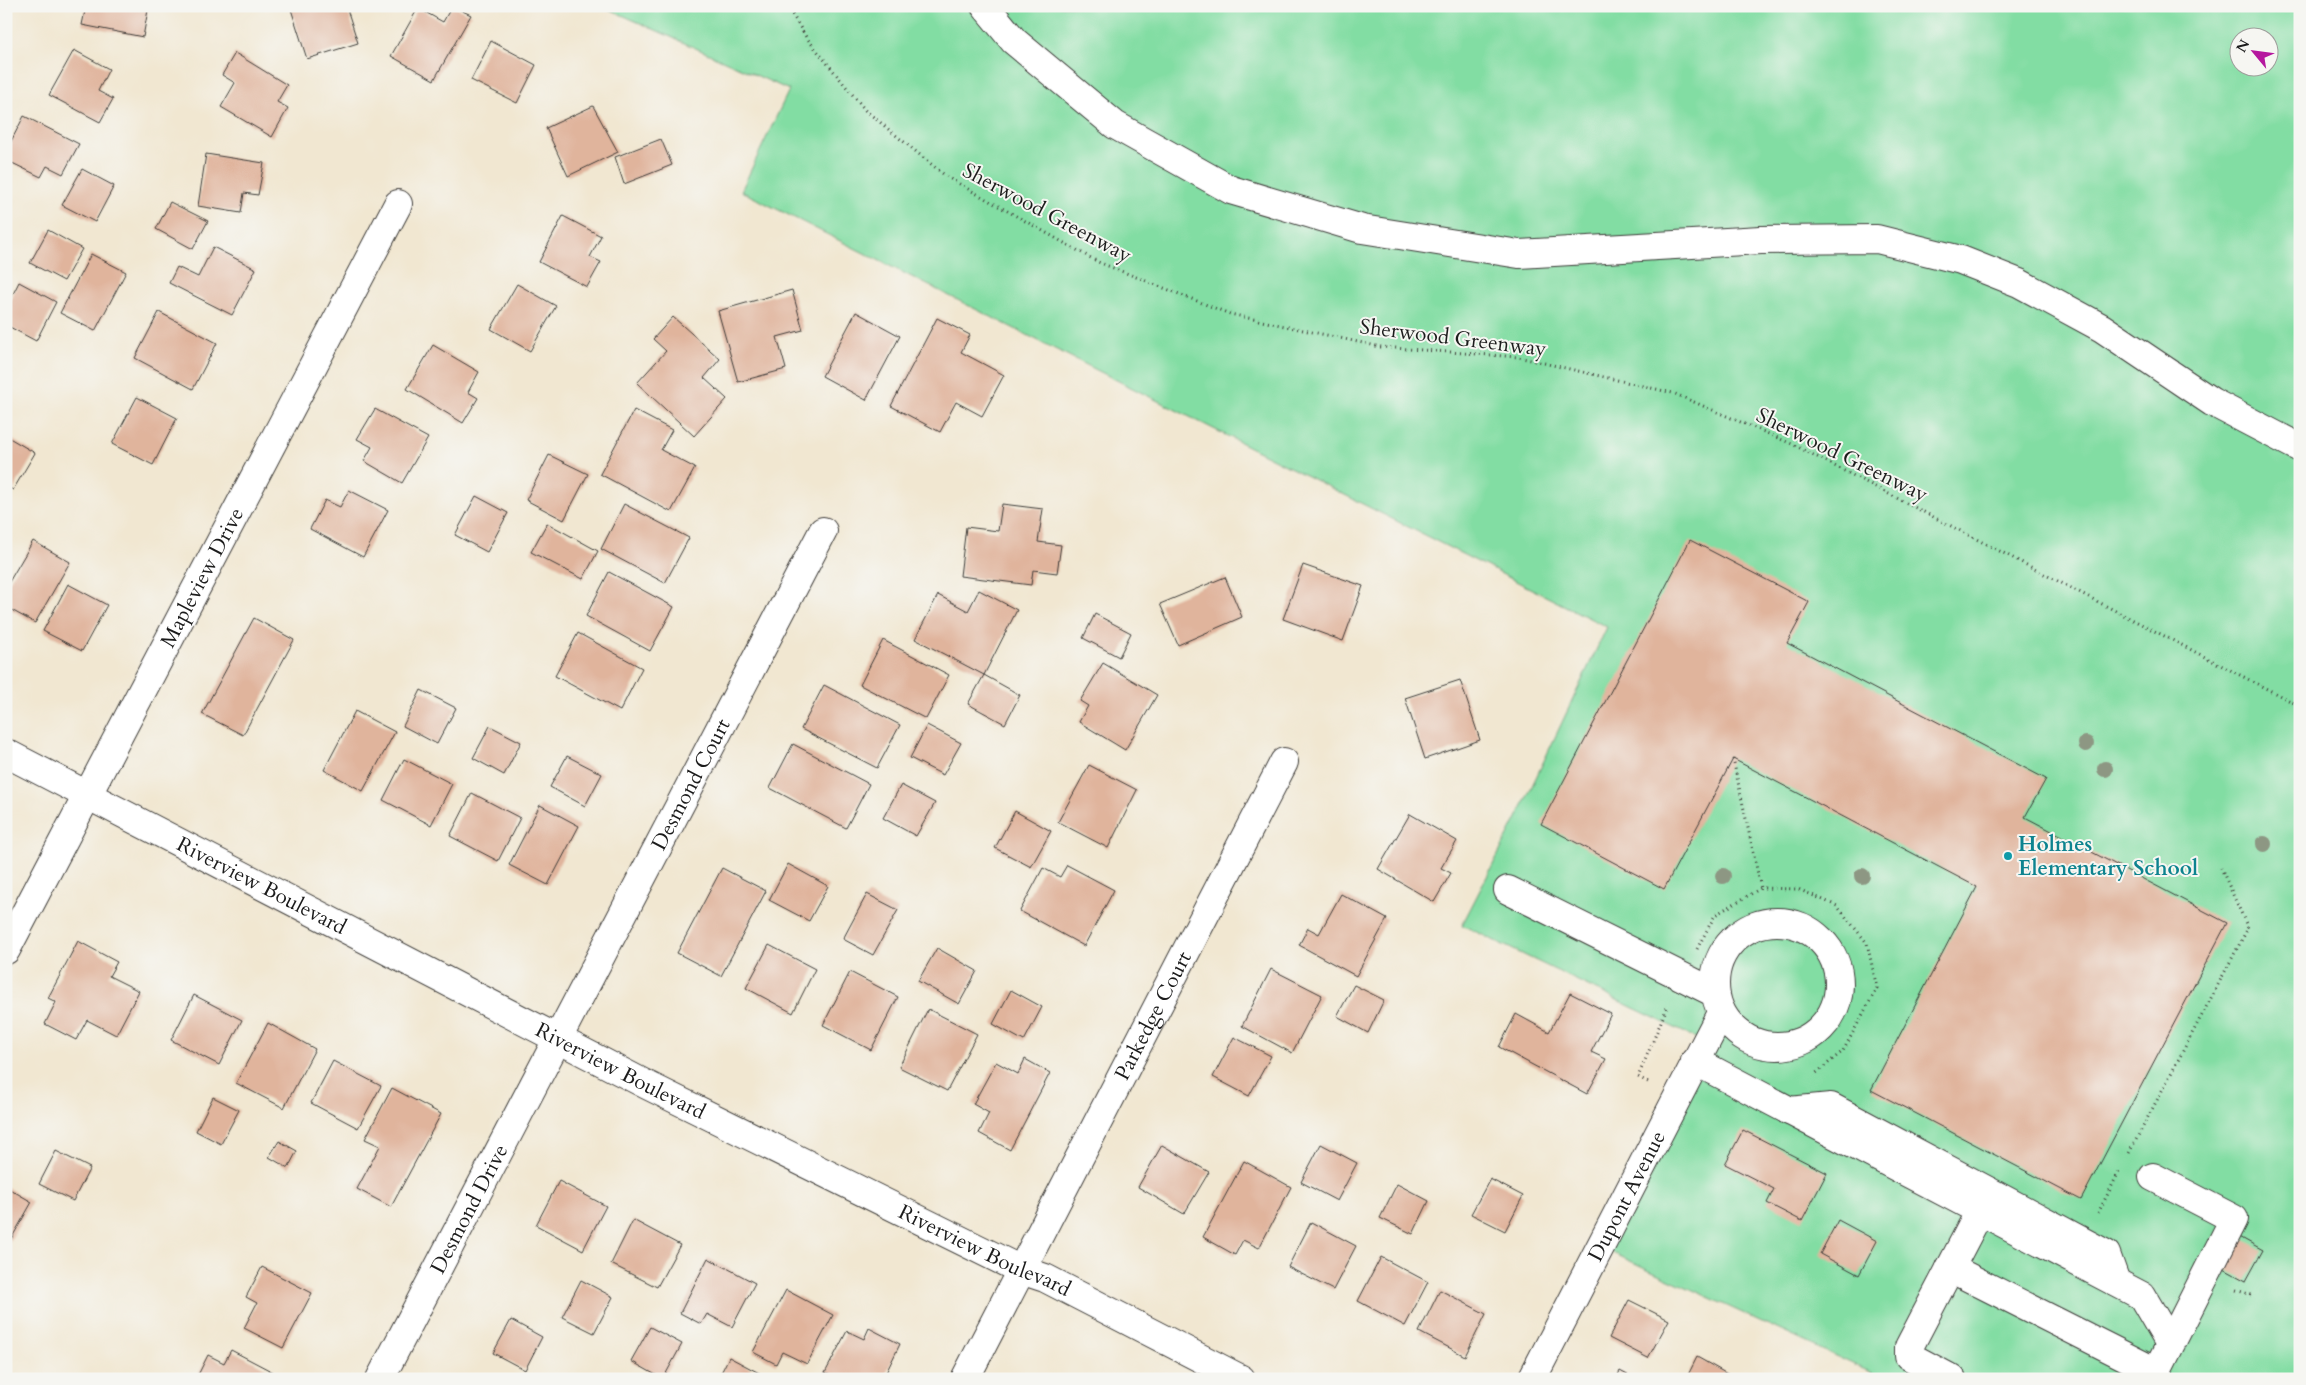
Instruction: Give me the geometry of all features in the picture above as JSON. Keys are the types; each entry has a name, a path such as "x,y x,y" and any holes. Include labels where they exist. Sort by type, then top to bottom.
{"street":[{"path":"985,6 1014,41 1115,125 1231,190 1362,229 1520,254 1761,240 1877,239 1961,260 2019,282 2102,328 2212,402 2300,448"},
{"name":"Mapleview Drive","path":"6,950 398,204"},
{"name":"Desmond Court","path":"557,1037 823,531"},
{"name":"Riverview Boulevard","path":"6,753 656,1089 1021,1270 1045,1278 1241,1379"},
{"name":"Parkedge Court","path":"965,1379 1284,762"},
{"path":"1508,890 1683,977 1718,1003 1734,1030 1752,1041 1772,1046 1793,1045 1812,1036 1827,1022 1837,1003 1839,983 1836,963 1826,945 1812,932 1793,923 1773,922 1753,926 1736,936 1723,952 1716,972 1718,1003"},
{"name":"Dupont Avenue","path":"1532,1379 1695,1061 1718,1003"},
{"name":"Desmond Drive","path":"380,1379 557,1037"},
{"path":"1695,1061 2142,1296 2170,1344"},
{"path":"1789,1111 1831,1107 2006,1198 2106,1254 2116,1282"},
{"path":"1950,1268 2154,1376 2234,1219 2154,1177"},
{"path":"1952,1379 1909,1356 1909,1346 1980,1211"}],"path":[{"name":"Sherwood Greenway","path":"786,6 806,37 865,110 947,177 1098,262 1230,314 1381,348 1518,357 1673,393 1792,444 2300,706"},
{"path":"1733,759 1761,888"},
{"path":"2128,1156 2248,928 2221,868"},
{"path":"1676,1097 1638,1077 1659,1024 1715,915 1761,888 1798,889 1837,906 1867,943 1877,988 1843,1051 1809,1078 1818,1082"},
{"path":"2096,1217 2123,1164"}],"green space":[{"path":"602,6 2300,6 2300,1379 1885,1379 1600,1247 1704,1042 1462,925 1516,820 1607,627 741,191 789,90"}],"building":[{"path":"86,6 130,6 148,10 143,37 82,25"},
{"path":"290,6 346,6 358,43 307,59"},
{"path":"452,6 471,15 434,80 391,56 418,8 443,22"},
{"path":"491,41 536,65 517,103 471,80"},
{"path":"74,50 109,69 98,91 113,99 100,122 49,95"},
{"path":"235,53 287,85 277,102 288,108 272,137 221,107 235,83 222,75"},
{"path":"593,106 618,152 568,176 546,128"},
{"path":"24,116 79,144 63,174 47,166 41,177 6,160 6,151"},
{"path":"661,139 672,165 624,184 615,157"},
{"path":"206,154 264,163 258,195 244,193 241,213 198,206"},
{"path":"82,169 114,186 95,222 62,205"},
{"path":"170,202 208,221 193,249 156,229"},
{"path":"563,216 601,236 590,257 601,262 587,287 539,262"},
{"path":"48,230 82,249 64,281 30,263"},
{"path":"213,247 256,269 232,315 169,283 177,267 198,277"},
{"path":"91,254 126,272 95,331 60,313"},
{"path":"19,282 56,302 36,341 6,325 6,308"},
{"path":"517,284 556,306 530,351 491,329"},
{"path":"792,290 803,330 777,337 786,369 738,382 718,311"},
{"path":"159,312 217,343 193,389 135,358"},
{"path":"856,312 900,336 866,400 822,376"},
{"path":"673,317 720,359 704,378 727,399 694,436 637,383 666,351 653,339"},
{"path":"937,318 970,335 961,352 1004,375 982,416 956,402 940,432 891,406"},
{"path":"433,345 479,372 468,392 478,398 463,423 407,389"},
{"path":"137,397 177,418 153,465 112,444"},
{"path":"375,409 428,438 402,483 364,461 372,447 357,439"},
{"path":"634,410 672,430 661,450 695,468 671,512 600,474"},
{"path":"6,436 35,453 13,490 6,486"},
{"path":"549,455 588,474 564,520 526,500"},
{"path":"349,490 388,510 363,557 310,529 325,500 340,507"},
{"path":"476,496 508,513 487,552 455,535"},
{"path":"624,504 689,538 665,583 601,549"},
{"path":"1002,504 1043,509 1038,542 1061,545 1057,573 1033,570 1031,585 960,576 966,527 998,531"},
{"path":"547,523 598,551 583,579 531,552"},
{"name":"Holmes Elementary School","path":"1690,540 1809,602 1787,643 2046,779 2025,817 2227,923 2081,1200 1871,1090 1977,887 1733,759 1664,889 1541,824"},
{"path":"33,541 70,562 35,623 6,607 6,587"},
{"path":"1303,565 1363,586 1343,641 1283,619"},
{"path":"609,572 674,607 650,651 586,616"},
{"path":"1225,577 1242,617 1178,645 1160,604"},
{"path":"68,584 107,605 82,651 43,631"},
{"path":"979,590 1017,610 984,675 915,639 938,595 968,611"},
{"path":"1095,614 1131,633 1119,657 1083,638"},
{"path":"254,618 294,640 243,735 202,714"},
{"path":"578,633 642,668 620,711 555,676"},
{"path":"883,640 949,675 926,719 860,685"},
{"path":"1103,663 1157,695 1125,750 1079,722 1088,706 1080,701"},
{"path":"984,675 1020,695 1005,724 968,704"},
{"path":"1460,680 1480,740 1425,759 1405,698"},
{"path":"824,685 900,725 877,768 801,729"},
{"path":"421,690 456,708 437,744 403,726"},
{"path":"355,711 395,732 363,791 324,770"},
{"path":"927,725 961,743 943,775 910,758"},
{"path":"490,726 521,742 504,775 473,758"},
{"path":"793,744 869,784 846,828 770,788"},
{"path":"567,756 602,774 585,806 550,787"},
{"path":"404,759 452,784 431,825 383,800"},
{"path":"1089,765 1137,790 1108,848 1058,822"},
{"path":"901,785 935,803 916,836 883,818"},
{"path":"472,793 520,818 498,861 450,836"},
{"path":"540,805 579,826 548,885 509,865"},
{"path":"1015,811 1051,831 1031,867 995,848"},
{"path":"1410,814 1457,841 1441,868 1451,873 1434,902 1378,869"},
{"path":"788,864 828,886 809,921 769,900"},
{"path":"1067,865 1114,890 1084,946 1020,911 1043,868 1060,877"},
{"path":"722,868 766,891 721,976 677,953"},
{"path":"867,894 898,910 873,955 843,939"},
{"path":"1341,894 1387,919 1356,976 1299,945 1308,928 1319,934"},
{"path":"78,941 117,962 109,976 139,991 116,1035 87,1020 76,1040 45,1024 56,1002 48,998"},
{"path":"769,945 815,969 793,1013 746,988"},
{"path":"937,948 977,971 959,1004 918,981"},
{"path":"1271,969 1322,995 1292,1053 1242,1026"},
{"path":"850,972 898,997 871,1050 823,1025"},
{"path":"1354,985 1384,1000 1368,1033 1337,1016"},
{"path":"1011,990 1042,1007 1024,1041 993,1024"},
{"path":"1570,993 1611,1014 1591,1052 1606,1059 1587,1094 1499,1047 1516,1014 1549,1032"},
{"path":"194,995 242,1020 219,1065 171,1040"},
{"path":"928,1009 977,1034 947,1091 899,1067"},
{"path":"268,1023 315,1049 284,1108 236,1083"},
{"path":"1234,1037 1271,1056 1249,1096 1213,1077"},
{"path":"1025,1059 1050,1073 1010,1150 979,1133 989,1113 973,1104 996,1062 1018,1074"},
{"path":"333,1061 381,1086 358,1128 311,1103"},
{"path":"392,1088 441,1114 391,1207 357,1189 380,1146 365,1139"},
{"path":"213,1097 239,1110 221,1144 196,1131"},
{"path":"1743,1130 1827,1173 1802,1221 1767,1203 1774,1189 1725,1164"},
{"path":"279,1141 297,1151 288,1168 269,1157"},
{"path":"1321,1144 1357,1163 1337,1201 1301,1182"},
{"path":"1162,1145 1209,1172 1184,1214 1138,1187"},
{"path":"56,1151 90,1168 73,1201 39,1184"},
{"path":"1244,1161 1291,1187 1259,1248 1243,1240 1235,1255 1203,1237"},
{"path":"1490,1179 1523,1196 1505,1231 1471,1214"},
{"path":"559,1181 606,1206 583,1250 536,1225"},
{"path":"1397,1184 1429,1201 1413,1234 1380,1218"},
{"path":"6,1187 32,1202 6,1248"},
{"path":"633,1220 680,1245 657,1287 611,1264"},
{"path":"1838,1220 1877,1241 1859,1275 1820,1254"},
{"path":"1311,1222 1356,1246 1333,1290 1288,1267"},
{"path":"2227,1230 2263,1250 2246,1281 2211,1262"},
{"path":"1381,1257 1428,1282 1405,1326 1358,1301"},
{"path":"708,1258 755,1283 732,1327 707,1314 701,1324 680,1313"},
{"path":"262,1267 312,1293 283,1348 244,1328 257,1303 246,1297"},
{"path":"581,1280 613,1297 594,1333 562,1317"},
{"path":"786,1290 833,1315 807,1364 782,1352 776,1364 753,1352"},
{"path":"1440,1290 1486,1314 1465,1356 1419,1332"},
{"path":"1629,1300 1669,1320 1648,1358 1609,1338"},
{"path":"511,1320 542,1337 525,1370 493,1353"},
{"path":"650,1327 682,1344 663,1379 631,1361"},
{"path":"869,1328 900,1344 883,1379 836,1379 825,1373 847,1331 864,1339"},
{"path":"231,1350 273,1372 269,1379 196,1379 208,1355 224,1363"},
{"path":"729,1357 761,1374 759,1379 718,1379"},
{"path":"1697,1357 1736,1379 1686,1379"},
{"path":"1620,1371 1635,1379 1616,1379"}],"place":[{"name":"Holmes Elementary School","path":"2008,856"}]}
